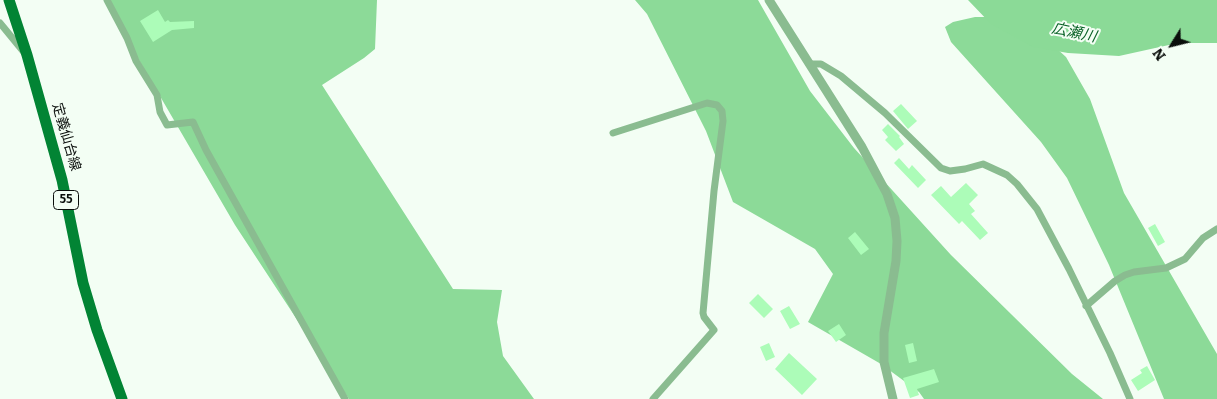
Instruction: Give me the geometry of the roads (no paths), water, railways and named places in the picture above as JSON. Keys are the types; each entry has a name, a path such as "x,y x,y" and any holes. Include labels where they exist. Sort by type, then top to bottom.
{"main road":[{"name":"定義仙台線","path":"9,0 27,55 62,180 83,283 97,330 122,399"}],"street":[{"path":"107,0 127,38 136,61 157,95 160,112 167,125 193,122 206,150 345,399"},
{"path":"769,0 862,147 887,194 895,218 897,248 884,333 884,362 893,399"},
{"path":"0,23 27,55"},
{"path":"809,64 821,64 841,76 885,113 941,168 950,171 984,164 1007,175 1026,194 1037,209 1110,353 1130,399"},
{"path":"613,133 706,103 717,105 722,111 723,121 714,191 703,313 714,330 653,399"},
{"path":"1086,306 1115,281 1125,275 1134,272 1158,270 1176,264 1186,258 1203,238 1217,229"}],"water":[{"name":"広瀬川","path":"968,0 1217,0 1217,43 1178,43 1119,56 1068,53 1033,47 991,24"}]}
